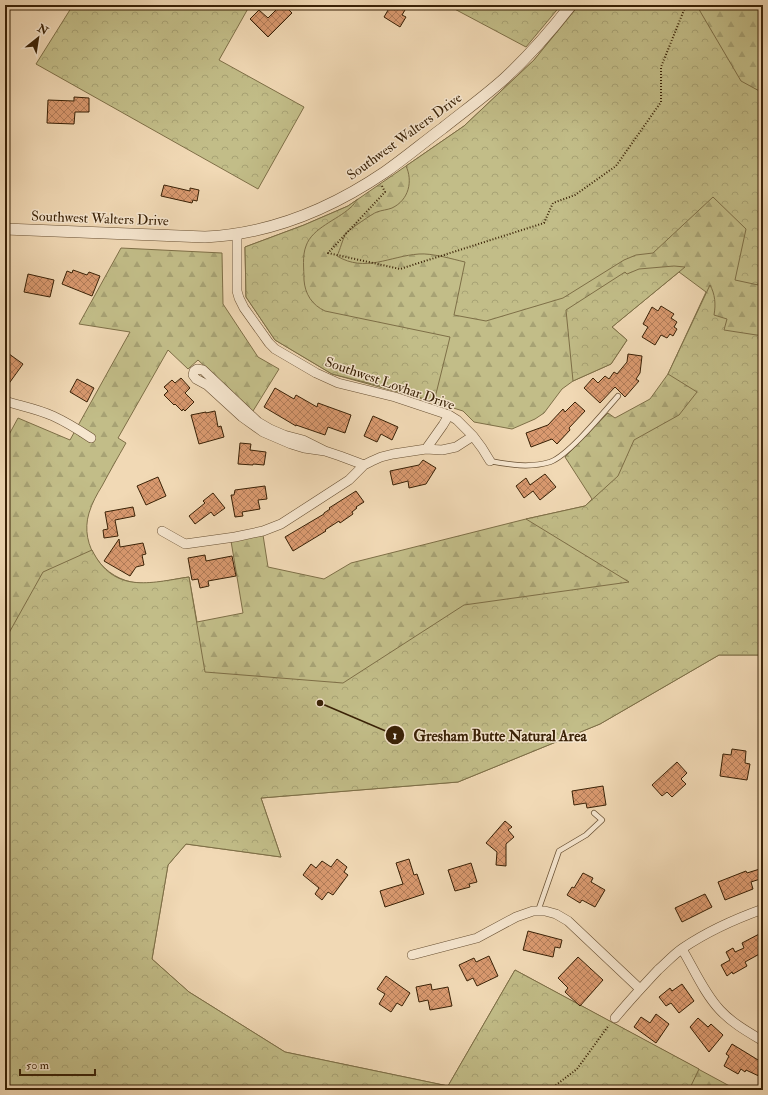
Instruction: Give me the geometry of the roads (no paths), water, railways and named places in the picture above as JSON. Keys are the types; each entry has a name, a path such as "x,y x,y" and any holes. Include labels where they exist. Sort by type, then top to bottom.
{"street":[{"name":"Southwest Walters Drive","path":"5,229 192,237 220,236 256,230 306,214 348,195 412,152 503,80 546,37 571,5"},
{"name":"Southwest Lovhar Drive","path":"237,234 237,291 244,308 272,346 316,373 338,383 395,397 449,415 457,420 473,436 490,460"},
{"path":"325,451 304,448 263,432 242,417 207,385 196,379 193,375 194,371 197,369 203,370 258,422 270,429 364,465"},
{"path":"5,401 32,408 52,416 91,438"},
{"path":"426,449 449,415"},
{"path":"162,532 185,544 235,537 263,531 281,524 349,480 364,465 381,457 426,449 442,450 456,447 473,436"},
{"path":"615,1018 640,989 682,949 726,923 763,909"},
{"path":"412,955 477,938 516,917 533,910 545,911 556,914 568,921 640,989"},
{"path":"682,949 702,985 720,1009 741,1028 763,1041"}],"lane":[{"path":"490,460 523,466 552,461 577,441 618,396"},
{"path":"538,910 559,851 586,835 602,820 594,812"}],"place":[{"name":"Gresham Butte Natural Area","path":"320,703"}]}
